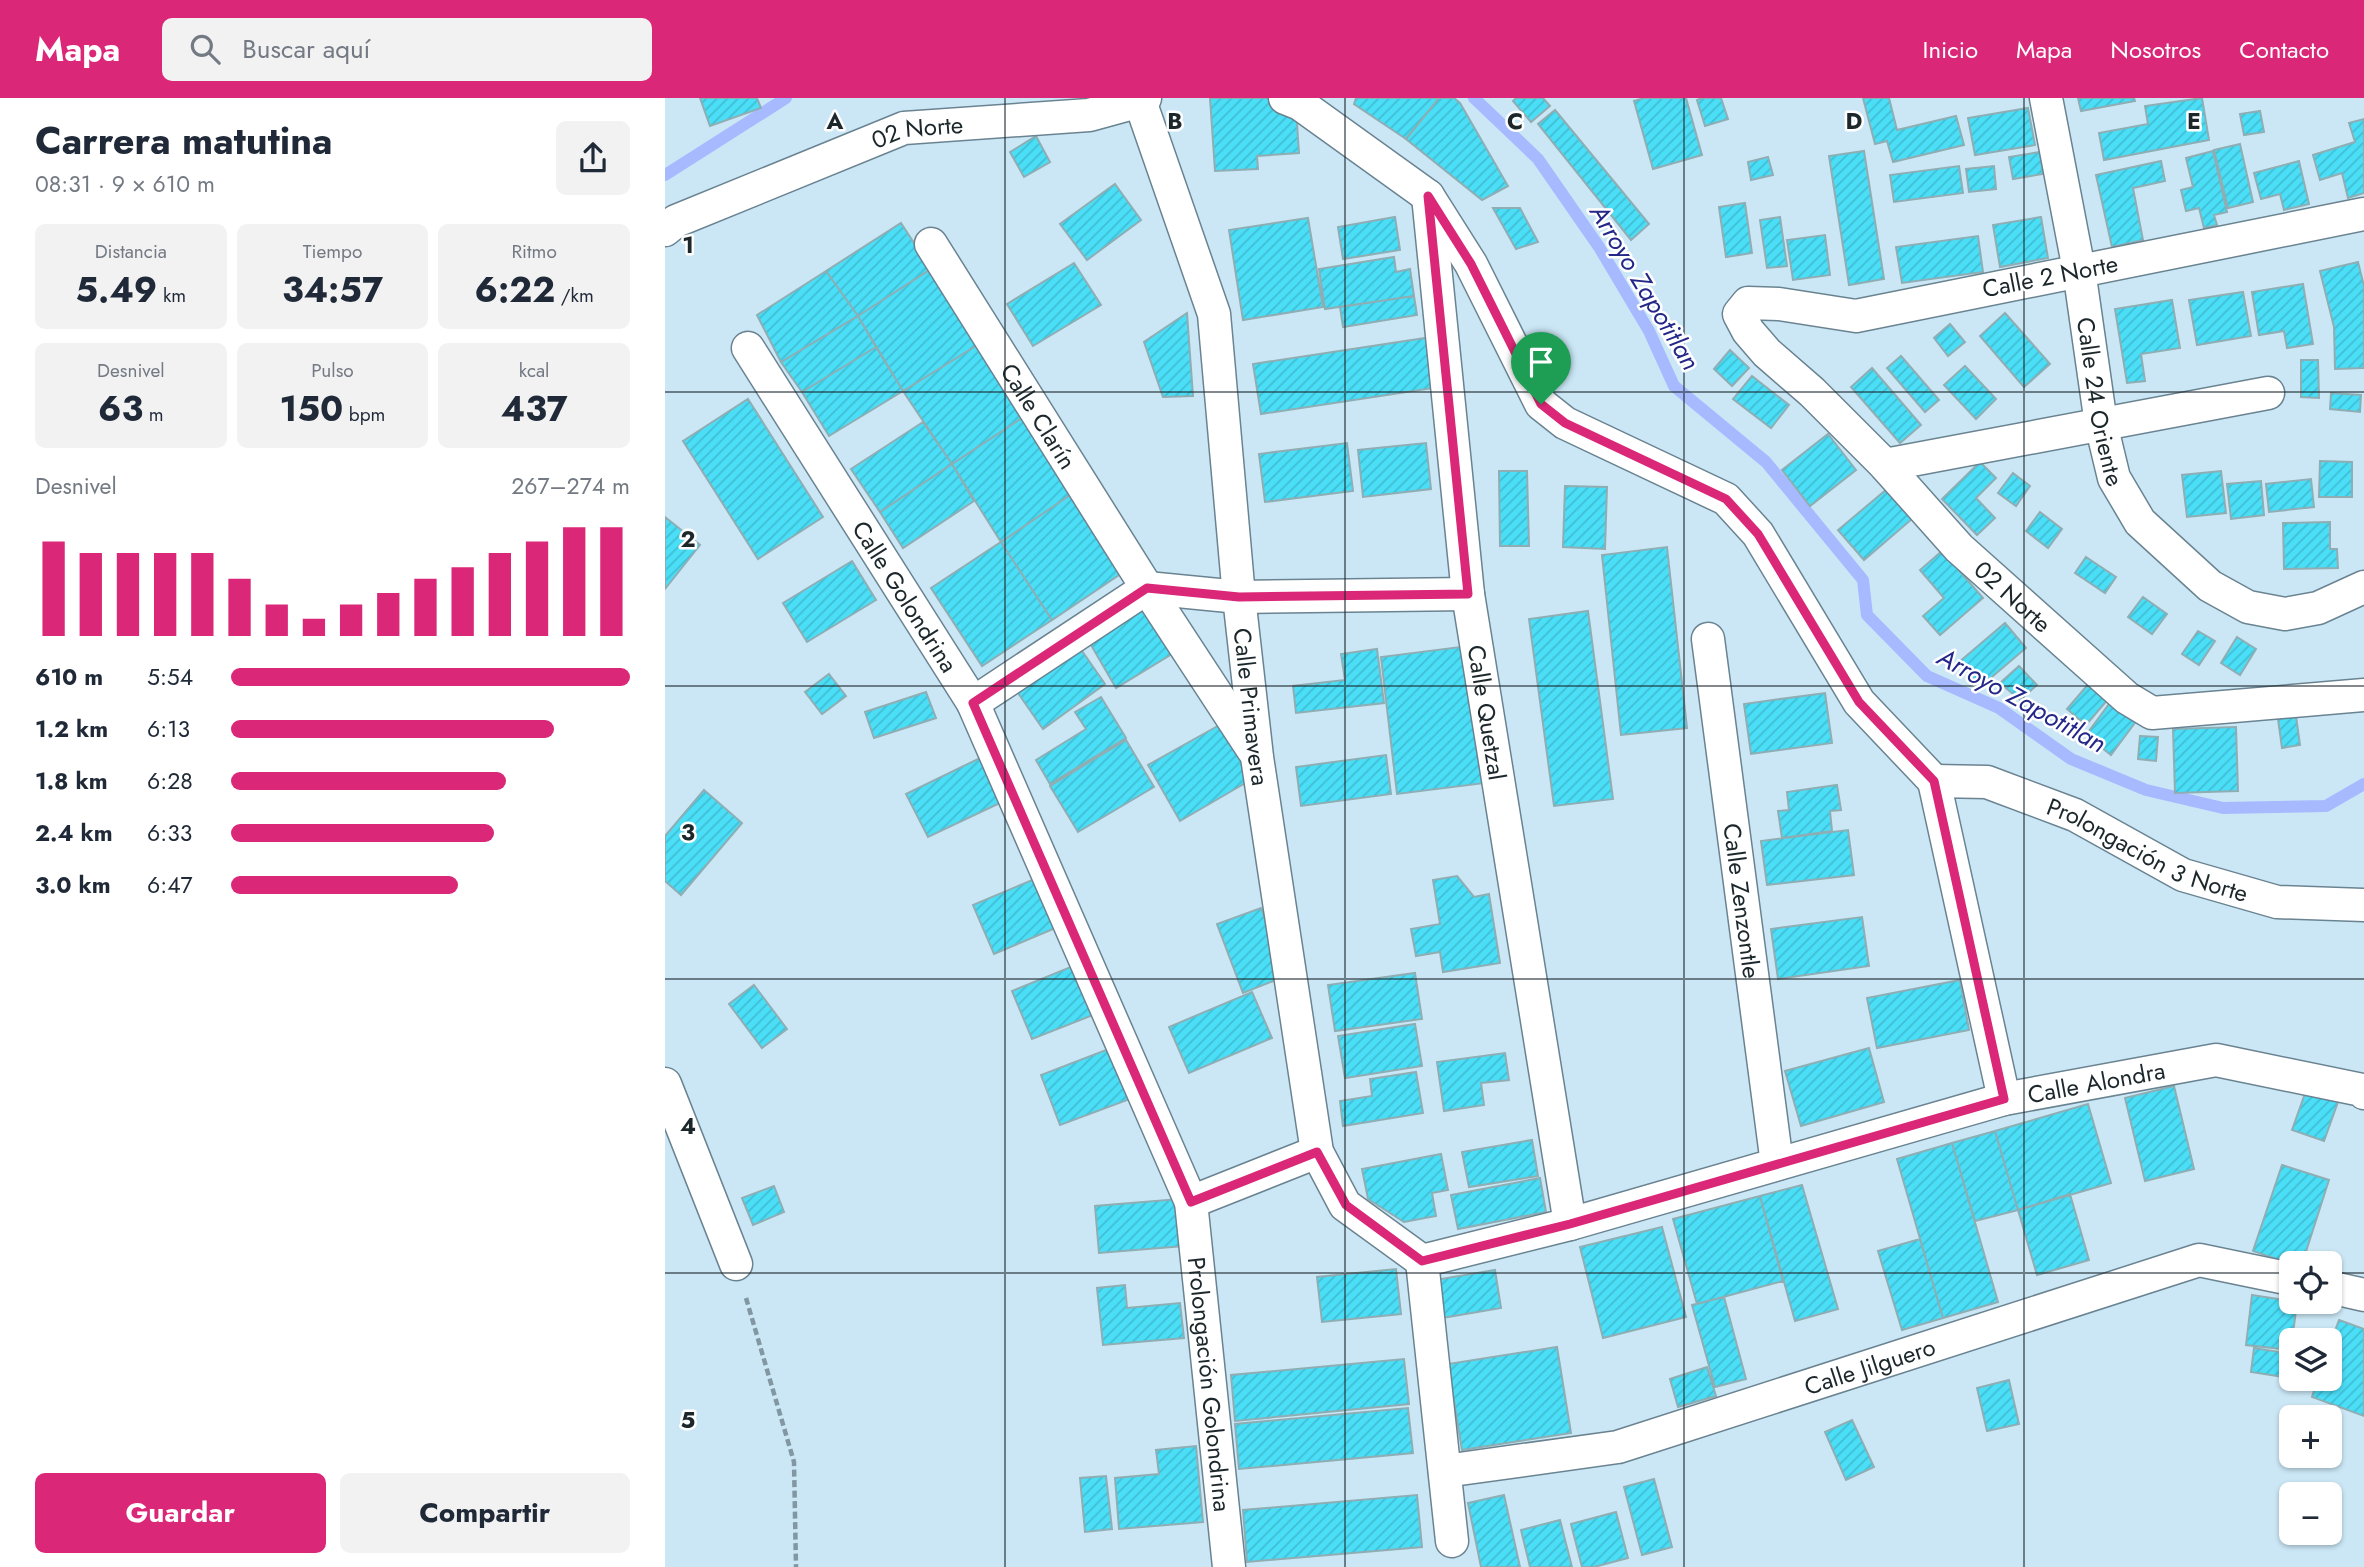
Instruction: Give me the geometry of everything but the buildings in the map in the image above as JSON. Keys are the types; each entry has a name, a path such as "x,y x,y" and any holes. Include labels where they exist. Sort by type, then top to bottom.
{"street":[{"path":"1285,98 1300,104 1428,196 1471,264 1541,404 1565,423 1726,499 1758,534 1859,702 1934,781 2004,1099"},
{"name":"Calle 24 Oriente","path":"2046,98 2079,270 2101,424 2114,478 2140,522 2210,586 2248,607 2285,614 2318,608 2364,586"},
{"name":"02 Norte","path":"665,230 675,221 904,128 1089,115 1142,100"},
{"name":"Calle Primavera","path":"1142,100 1214,314 1239,597 1257,757 1317,1152"},
{"name":"Calle Quetzal","path":"1428,196 1468,594 1570,1224"},
{"name":"Calle 2 Norte","path":"1739,314 1748,303 1779,304 1856,316 2364,214"},
{"name":"Calle Clarín","path":"931,244 1147,588 1257,757"},
{"name":"02 Norte","path":"1739,314 1748,331 1767,353 1812,392 1885,465 1959,548 2127,698 2152,713 2364,695"},
{"name":"Calle Golondrina","path":"748,348 973,703 1191,1202"},
{"path":"1885,465 2268,393"},
{"path":"973,703 1147,588 1239,597 1468,594"},
{"name":"Calle Zenzontle","path":"1708,639 1777,1164"},
{"name":"Prolongación 3 Norte","path":"1934,781 1987,782 2075,815 2182,875 2277,902 2364,905"},
{"name":"Calle Alondra","path":"1422,1261 1570,1224 2004,1099 2216,1060 2362,1090 2364,1093"},
{"path":"665,1084 736,1264"},
{"path":"1191,1202 1317,1152 1346,1205 1422,1261 1452,1541"},
{"name":"Prolongación Golondrina","path":"1191,1202 1229,1567"},
{"name":"Calle Jilguero","path":"1445,1471 1619,1447 2199,1259 2279,1276"},
{"path":"2342,1290 2364,1295"}],"path":[{"path":"736,1264 795,1462 796,1567"}],"waterway":[{"name":"Arroyo Zapotitlan","path":"665,175 786,98"},
{"name":"Arroyo Zapotitlan","path":"1474,98 1538,159 1599,247 1649,331 1674,386 1766,462 1863,580 1867,615 1927,676 1999,708 2071,759 2146,790 2223,808 2326,806 2364,784"}],"route":[{"path":"1428,196 1471,264 1541,404 1565,423 1726,499 1758,534 1859,702 1934,781 2004,1099 1570,1224 1422,1261 1346,1205 1317,1152 1191,1202 973,703 1147,588 1239,597 1468,594 1428,196"}]}
